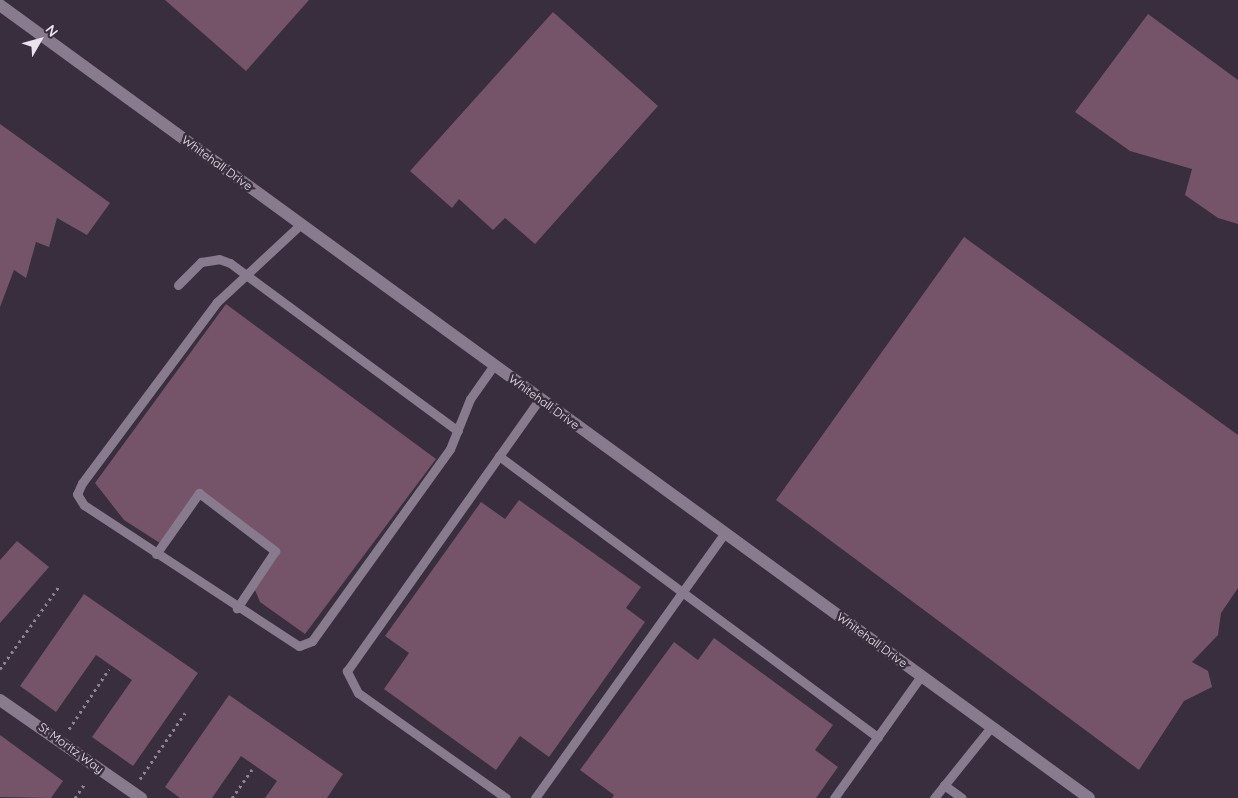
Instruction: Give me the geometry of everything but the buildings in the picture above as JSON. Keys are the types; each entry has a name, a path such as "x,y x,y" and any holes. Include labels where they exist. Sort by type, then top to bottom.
{"street":[{"name":"Whitehall Drive","path":"0,5 1089,798"},
{"name":"St Moritz Way","path":"0,700 141,798"}],"lane":[{"path":"301,224 217,302 77,494 84,505 293,646 312,641 450,449 470,399 494,365"},
{"path":"178,285 197,265 211,260 230,263 458,431"},
{"path":"506,798 358,693 347,670 540,398"},
{"path":"500,456 878,737"},
{"path":"156,554 199,493 275,551 237,608"},
{"path":"535,798 726,533"},
{"path":"834,798 921,676"},
{"path":"934,798 991,727"},
{"path":"944,784 962,798"}],"path":[{"path":"0,669 60,586"},
{"path":"67,733 109,669"},
{"path":"138,782 185,713"},
{"path":"232,798 252,769"},
{"path":"75,798 85,784"}]}
